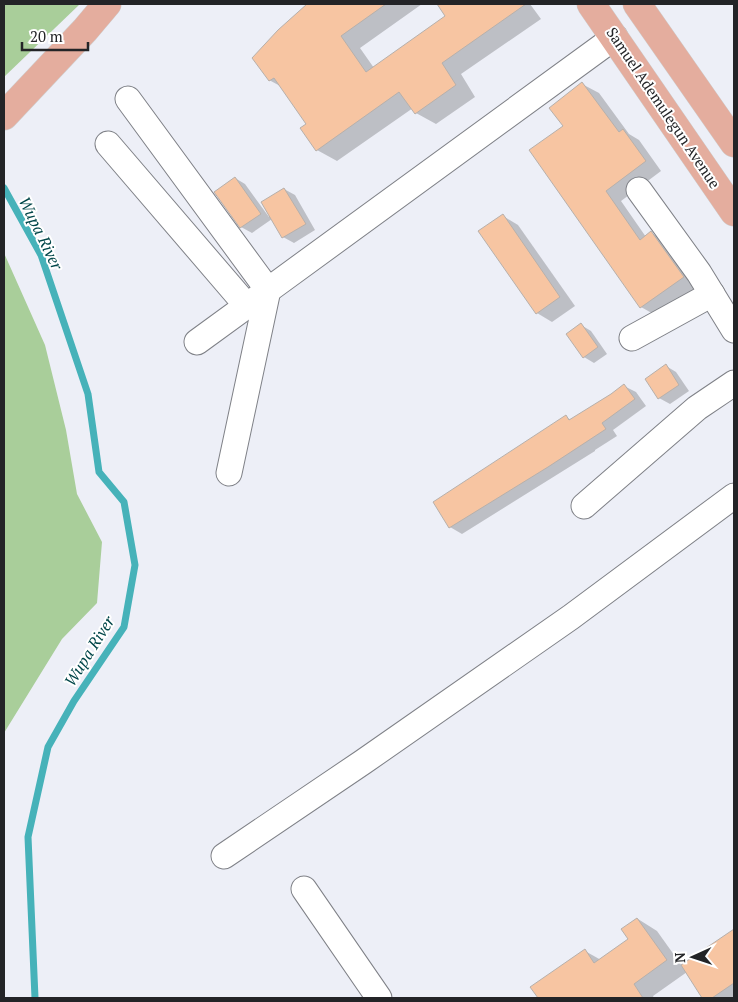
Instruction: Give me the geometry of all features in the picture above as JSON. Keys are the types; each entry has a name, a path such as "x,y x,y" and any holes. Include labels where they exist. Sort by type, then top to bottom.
{"main road":[{"path":"4,116 107,4"},
{"name":"Samuel Ademulegun Avenue","path":"591,4 734,212"},
{"path":"637,4 734,143"}],"lane":[{"path":"198,342 615,37"},
{"path":"128,99 268,290 229,474"},
{"path":"108,144 246,306"},
{"path":"639,190 699,273 734,330"},
{"path":"632,338 712,294"},
{"path":"584,506 697,408 734,383"},
{"path":"224,856 571,617 734,496"},
{"path":"304,889 379,998"}],"green space":[{"path":"4,4 80,4 4,77"},
{"path":"4,253 45,345 66,430 77,494 102,542 97,603 62,639 4,733"}],"building":[{"path":"307,4 386,4 341,36 366,72 445,16 437,4 526,4 442,63 456,85 415,114 399,92 316,151 300,128 306,124 274,78 269,81 252,58 278,30"},
{"path":"582,82 619,132 623,129 646,161 606,191 640,240 651,231 684,277 640,308 529,150 563,126 549,108"},
{"path":"235,177 261,214 240,228 214,192"},
{"path":"284,188 306,224 282,238 261,202"},
{"path":"503,214 560,297 536,314 478,231"},
{"path":"581,323 598,347 583,358 566,334"},
{"path":"666,364 679,385 658,399 645,379"},
{"path":"624,384 635,399 602,423 606,429 449,528 433,502 566,415 569,420"},
{"path":"637,918 667,960 634,984 643,998 538,998 530,987 585,949 594,963 628,939 621,929"},
{"path":"734,929 734,983 712,998 702,998 681,965"}],"waterway":[{"name":"Wupa River","path":"4,188 41,255 88,394 99,472 124,502 135,565 124,627 74,701 48,747 28,837 35,998"}]}
